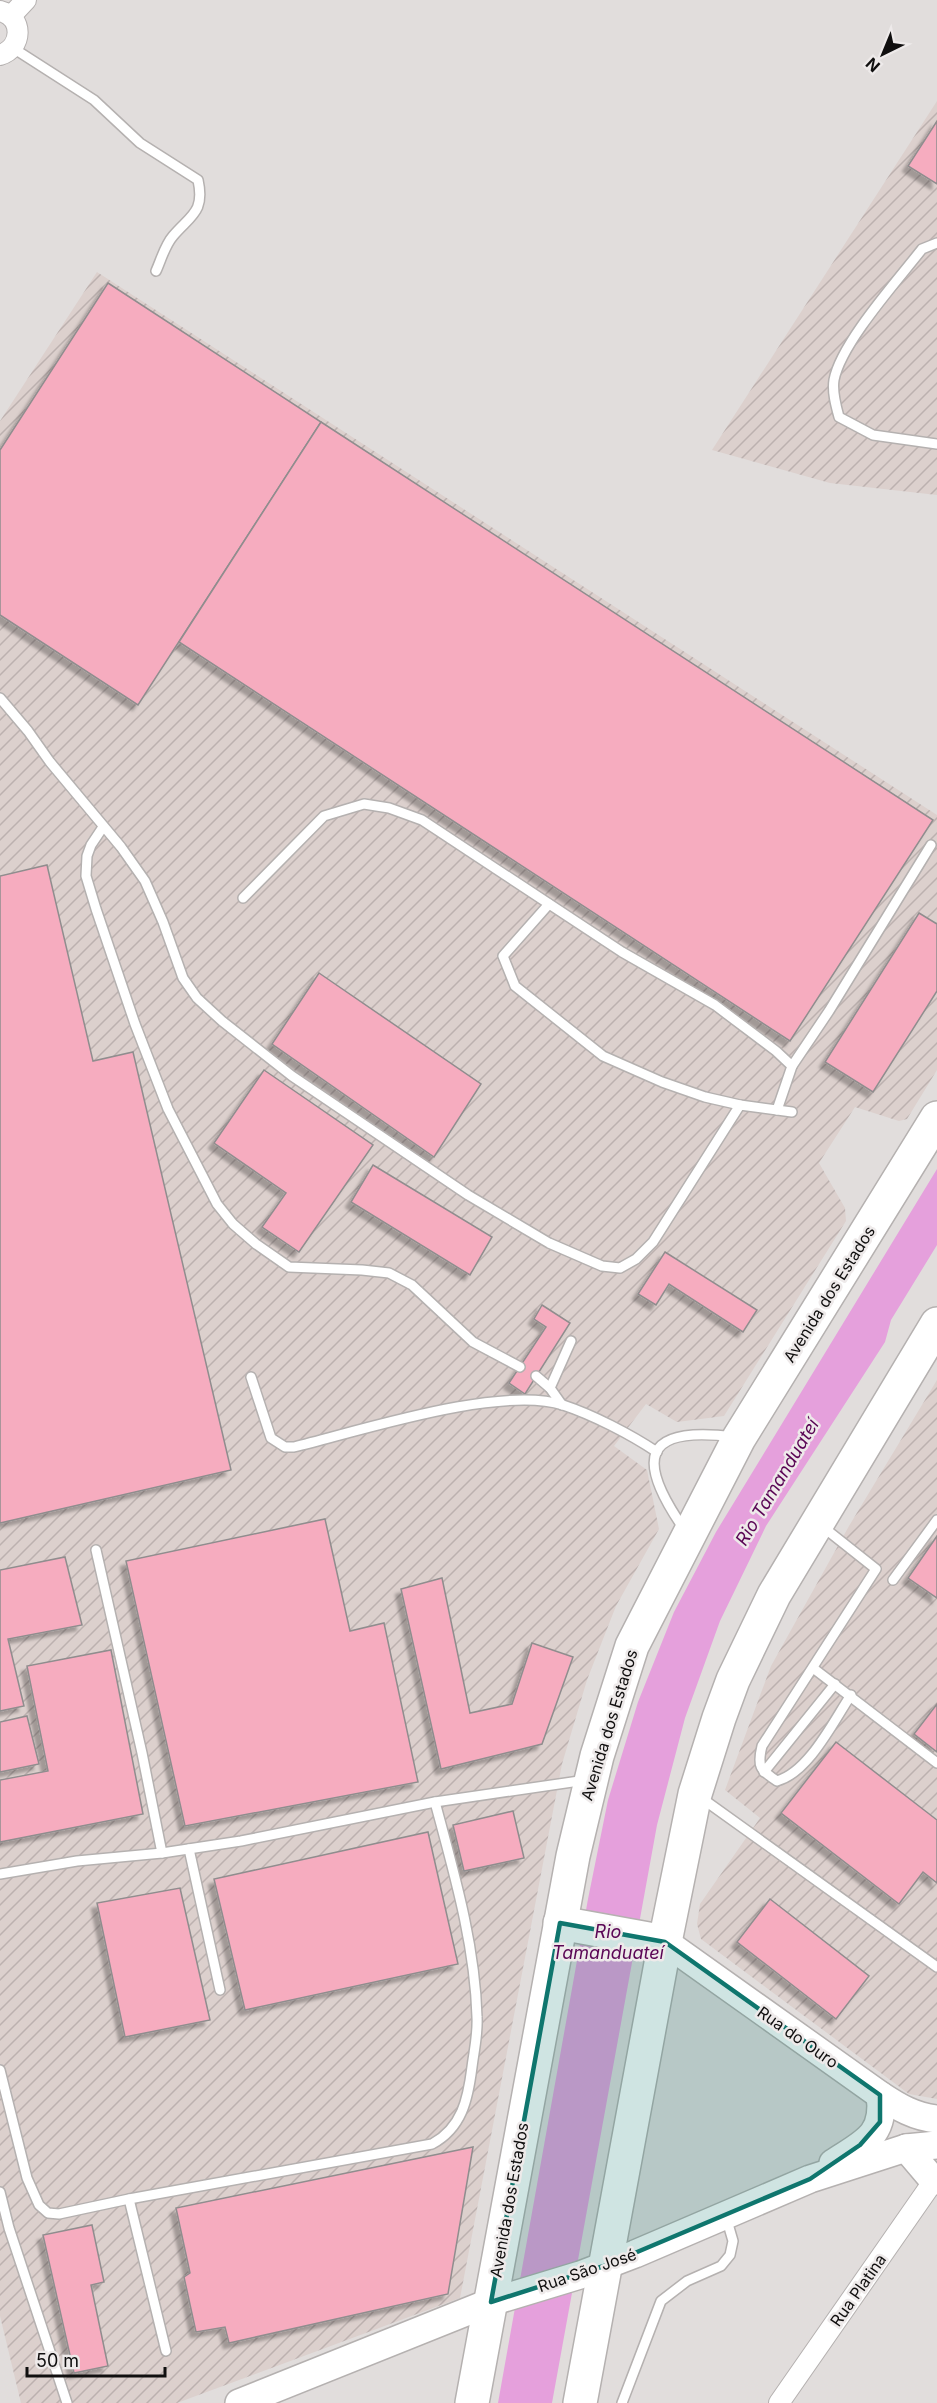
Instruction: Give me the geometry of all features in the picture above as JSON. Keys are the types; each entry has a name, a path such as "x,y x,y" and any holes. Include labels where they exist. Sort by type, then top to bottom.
{"highway":[{"name":"Avenida dos Estados","path":"472,2403 500,2298 571,1925 591,1779 632,1646 739,1438 937,1118"},
{"path":"580,2403 592,2271 654,1941 695,1794 733,1680 774,1595 937,1324"},
{"path":"571,1925 654,1941"}],"main road":[{"name":"Rua do Ouro","path":"654,1941 880,2095 904,2110 924,2118 937,2119"},
{"path":"810,2179 876,2132 882,2110 880,2095"},
{"name":"Rua São José","path":"239,2403 500,2298 592,2271 810,2179 906,2148 937,2145"},
{"path":"906,2148 935,2179"}],"street":[{"path":"6,51 18,37 18,30 5,13 26,0"},
{"name":"Rua Platina","path":"779,2403 935,2179"}],"lane":[{"path":"6,51 94,100 140,143 198,180 202,196 195,214 171,238 156,271"},
{"path":"937,243 922,249 863,324 840,362 834,381 839,417 873,435 937,444"},
{"path":"0,698 121,847 145,881 163,922 183,978 197,998 222,1022 292,1076 468,1195 549,1243 602,1266 620,1268 636,1259 653,1242 740,1104"},
{"path":"243,898 324,816 364,804 389,808 422,820 622,952 715,1005 776,1051 792,1066"},
{"path":"103,827 91,845 87,856 86,876 89,887 135,1024 168,1109 217,1204 233,1224 256,1244 289,1267 389,1273 412,1284 474,1342 520,1367"},
{"path":"777,1110 792,1066 829,1011 931,845"},
{"path":"549,904 503,956 515,986 603,1056 662,1082 705,1097 792,1112"},
{"path":"550,1388 571,1341"},
{"path":"536,1376 550,1388 562,1405"},
{"path":"250,1377 271,1438 285,1447 306,1444 455,1407 520,1400 562,1405 633,1437 657,1452"},
{"path":"688,1535 671,1511 659,1487 653,1462 657,1452 664,1442 685,1435 706,1433 739,1438"},
{"path":"893,1580 937,1520"},
{"path":"817,1521 876,1569 762,1746 758,1761 764,1773 777,1781 797,1771 818,1746 851,1695"},
{"path":"96,1550 162,1853"},
{"path":"813,1668 937,1763"},
{"path":"764,1773 835,1684"},
{"path":"0,1874 78,1861 162,1853 241,1841 435,1802 591,1779"},
{"path":"695,1794 937,1967"},
{"path":"0,2070 27,2178 39,2205 48,2213 59,2214 129,2199 432,2145 446,2137 456,2125 469,2089 478,2020 474,1969 466,1921 435,1802"},
{"path":"189,1849 220,1990"},
{"path":"0,2192 9,2228 67,2403"},
{"path":"129,2199 166,2350"},
{"path":"622,2403 662,2301 687,2282 721,2266 730,2255 733,2241 726,2215"}],"highlighted area":[{"path":"560,1923 665,1942 880,2095 880,2122 860,2145 810,2179 604,2266 491,2302"}],"shaded area":[{"path":"937,101 937,495 830,483 712,450"},
{"path":"97,272 937,815 937,1070 907,1119 899,1121 855,1107 819,1163 845,1208 846,1221 724,1416 677,1422 646,1404 614,1446 647,1470 659,1529 616,1606 587,1680 562,1764 460,2298 177,2403 21,2403 0,2316 0,421"},
{"path":"937,1380 937,2099 909,2094 701,1939 697,1924 700,1904 760,1818 725,1790 771,1666 849,1526"}],"water":[{"name":"Rio Tamanduateí","path":"937,1169 937,1245 891,1320 885,1342 766,1526 720,1621 685,1718 657,1825 552,2403 498,2403 588,1899 608,1800 638,1702 674,1612 716,1532"}],"building":[{"path":"937,121 937,184 908,166"},
{"path":"108,283 321,422 138,705 0,615 0,450"},
{"path":"321,422 933,820 790,1041 179,642"},
{"path":"47,865 93,1061 133,1052 231,1470 0,1523 0,876"},
{"path":"919,913 937,924 937,991 873,1092 825,1062"},
{"path":"319,973 481,1084 434,1157 272,1044"},
{"path":"264,1070 373,1145 299,1252 262,1227 286,1193 214,1143"},
{"path":"373,1165 492,1237 470,1275 351,1202"},
{"path":"665,1252 757,1310 743,1332 669,1284 656,1305 638,1294"},
{"path":"542,1305 570,1323 525,1394 509,1383 546,1327 534,1319"},
{"path":"325,1519 350,1631 384,1623 418,1782 185,1826 126,1561"},
{"path":"937,1536 937,1598 908,1578"},
{"path":"65,1557 82,1625 8,1639 24,1706 0,1711 0,1570"},
{"path":"442,1578 470,1713 512,1704 532,1643 573,1657 542,1744 441,1769 401,1589"},
{"path":"111,1650 143,1814 0,1842 0,1780 48,1771 27,1666"},
{"path":"937,1704 937,1752 914,1734"},
{"path":"27,1716 39,1764 0,1772 0,1722"},
{"path":"836,1742 937,1820 937,1883 923,1872 899,1904 781,1813"},
{"path":"513,1811 524,1858 464,1871 453,1825"},
{"path":"428,1832 458,1964 245,2010 214,1879"},
{"path":"180,1888 210,2020 125,2037 97,1903"},
{"path":"770,1899 869,1976 836,2019 737,1942"},
{"path":"473,2147 448,2294 229,2343 225,2327 196,2332 184,2277 190,2273 176,2208"},
{"path":"92,2225 104,2282 91,2285 108,2366 74,2373 43,2235"}]}
